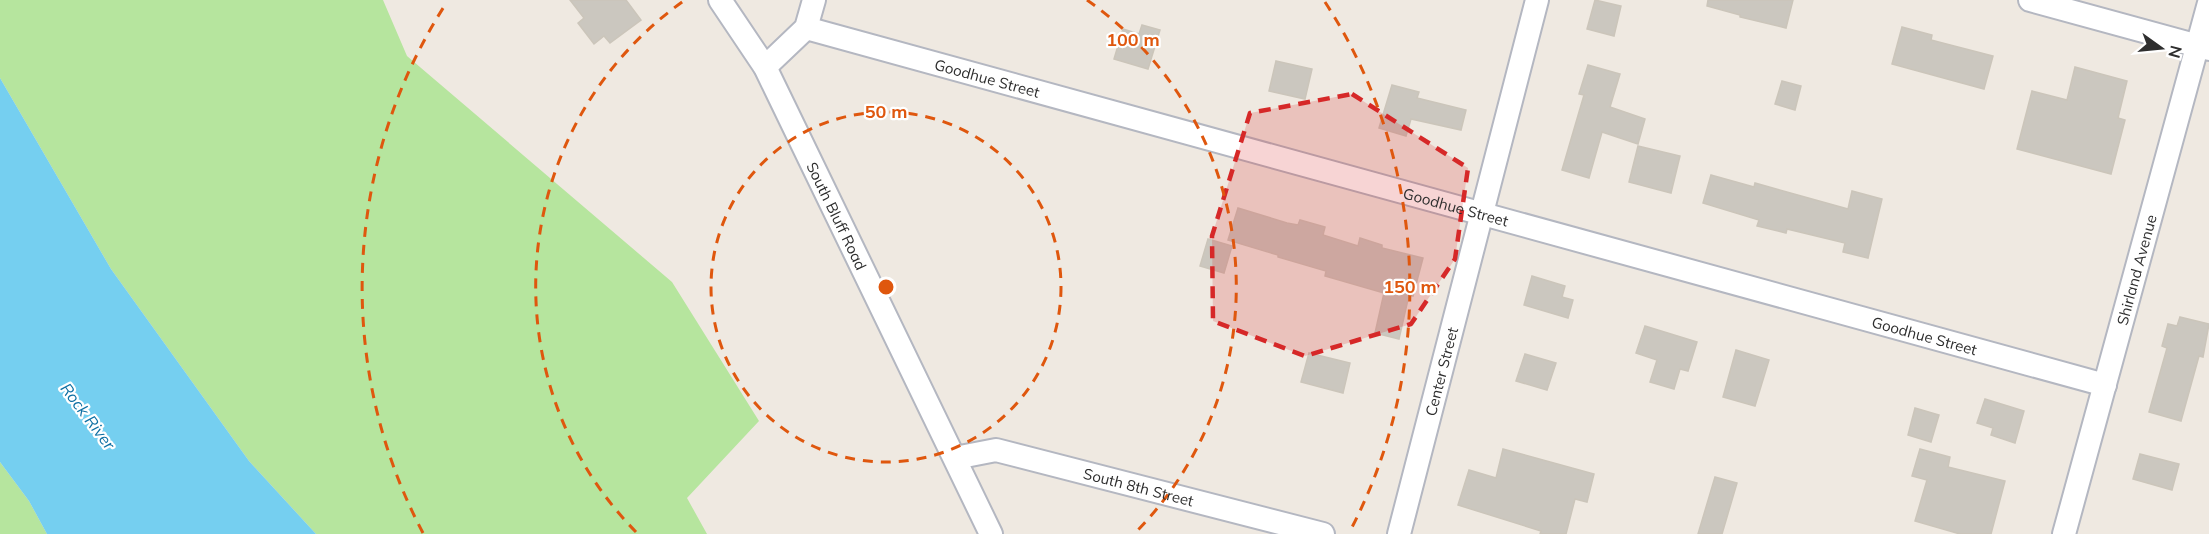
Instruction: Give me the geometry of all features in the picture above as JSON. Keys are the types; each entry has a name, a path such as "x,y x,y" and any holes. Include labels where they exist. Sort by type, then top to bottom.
{"street":[{"name":"South Bluff Road","path":"720,0 765,67 991,534"},
{"path":"765,67 806,28 814,0"},
{"name":"Center Street","path":"1399,534 1537,0"},
{"path":"2030,0 2203,47"},
{"name":"Shirland Avenue","path":"2064,534 2203,47 2209,3"},
{"name":"Goodhue Street","path":"806,28 2105,385"},
{"name":"South 8th Street","path":"955,458 996,450 1323,534"}],"highlighted area":[{"path":"1352,94 1468,168 1455,259 1411,324 1305,356 1213,321 1212,236 1250,113"}],"green space":[{"path":"0,0 383,0 407,56 672,282 759,421 687,498 707,534 316,534 249,461 111,269 0,78"},
{"path":"0,462 29,501 47,534 0,534"}],"water":[{"name":"Rock River","path":"0,78 111,269 249,461 316,534 47,534 29,501 0,462"}],"building":[{"path":"570,0 626,0 641,20 610,43 604,36 594,44 578,23 584,18"},
{"path":"1595,0 1621,6 1614,36 1587,29"},
{"path":"1708,0 1793,0 1786,28 1707,6"},
{"path":"1142,25 1160,30 1148,69 1114,59 1123,29 1139,34"},
{"path":"1902,27 1932,35 1931,40 1993,56 1984,89 1892,64"},
{"path":"1276,61 1312,69 1305,99 1269,91"},
{"path":"1588,65 1620,74 1610,107 1645,119 1638,144 1602,132 1589,178 1562,170 1584,95 1579,94"},
{"path":"2075,67 2127,81 2118,118 2125,120 2111,174 2017,149 2032,91 2067,100"},
{"path":"1782,81 1801,86 1795,110 1775,104"},
{"path":"1392,85 1419,92 1417,98 1466,110 1461,130 1411,119 1406,136 1379,128"},
{"path":"1638,146 1680,156 1671,193 1629,182"},
{"path":"1711,175 1754,187 1755,183 1848,209 1852,191 1882,199 1868,258 1843,252 1845,243 1787,229 1786,233 1757,226 1759,220 1703,203"},
{"path":"1238,208 1287,223 1298,225 1300,220 1325,227 1323,235 1358,246 1360,238 1382,245 1382,248 1423,258 1413,296 1409,295 1399,339 1375,333 1384,293 1325,276 1326,271 1228,240"},
{"path":"1208,239 1232,246 1224,273 1200,266"},
{"path":"1532,276 1565,286 1562,297 1573,300 1568,318 1524,305"},
{"path":"2180,317 2209,324 2203,357 2199,356 2181,421 2149,412 2167,348 2162,346 2168,324 2177,326"},
{"path":"1645,326 1697,342 1688,371 1680,369 1674,389 1650,382 1657,360 1636,353"},
{"path":"1736,350 1769,360 1755,406 1723,397"},
{"path":"1309,353 1350,363 1343,393 1301,382"},
{"path":"1525,354 1556,363 1547,390 1516,381"},
{"path":"1985,399 2024,411 2015,443 1991,435 1993,428 1977,423"},
{"path":"1915,408 1939,415 1931,442 1908,435"},
{"path":"1503,449 1594,474 1587,502 1575,499 1566,534 1540,534 1541,531 1458,505 1469,470 1496,478"},
{"path":"1920,449 1950,457 1948,467 2005,481 1991,534 1960,534 1915,521 1927,480 1912,476"},
{"path":"2140,454 2179,464 2172,490 2133,479"},
{"path":"1715,477 1737,483 1722,534 1698,534"}]}
